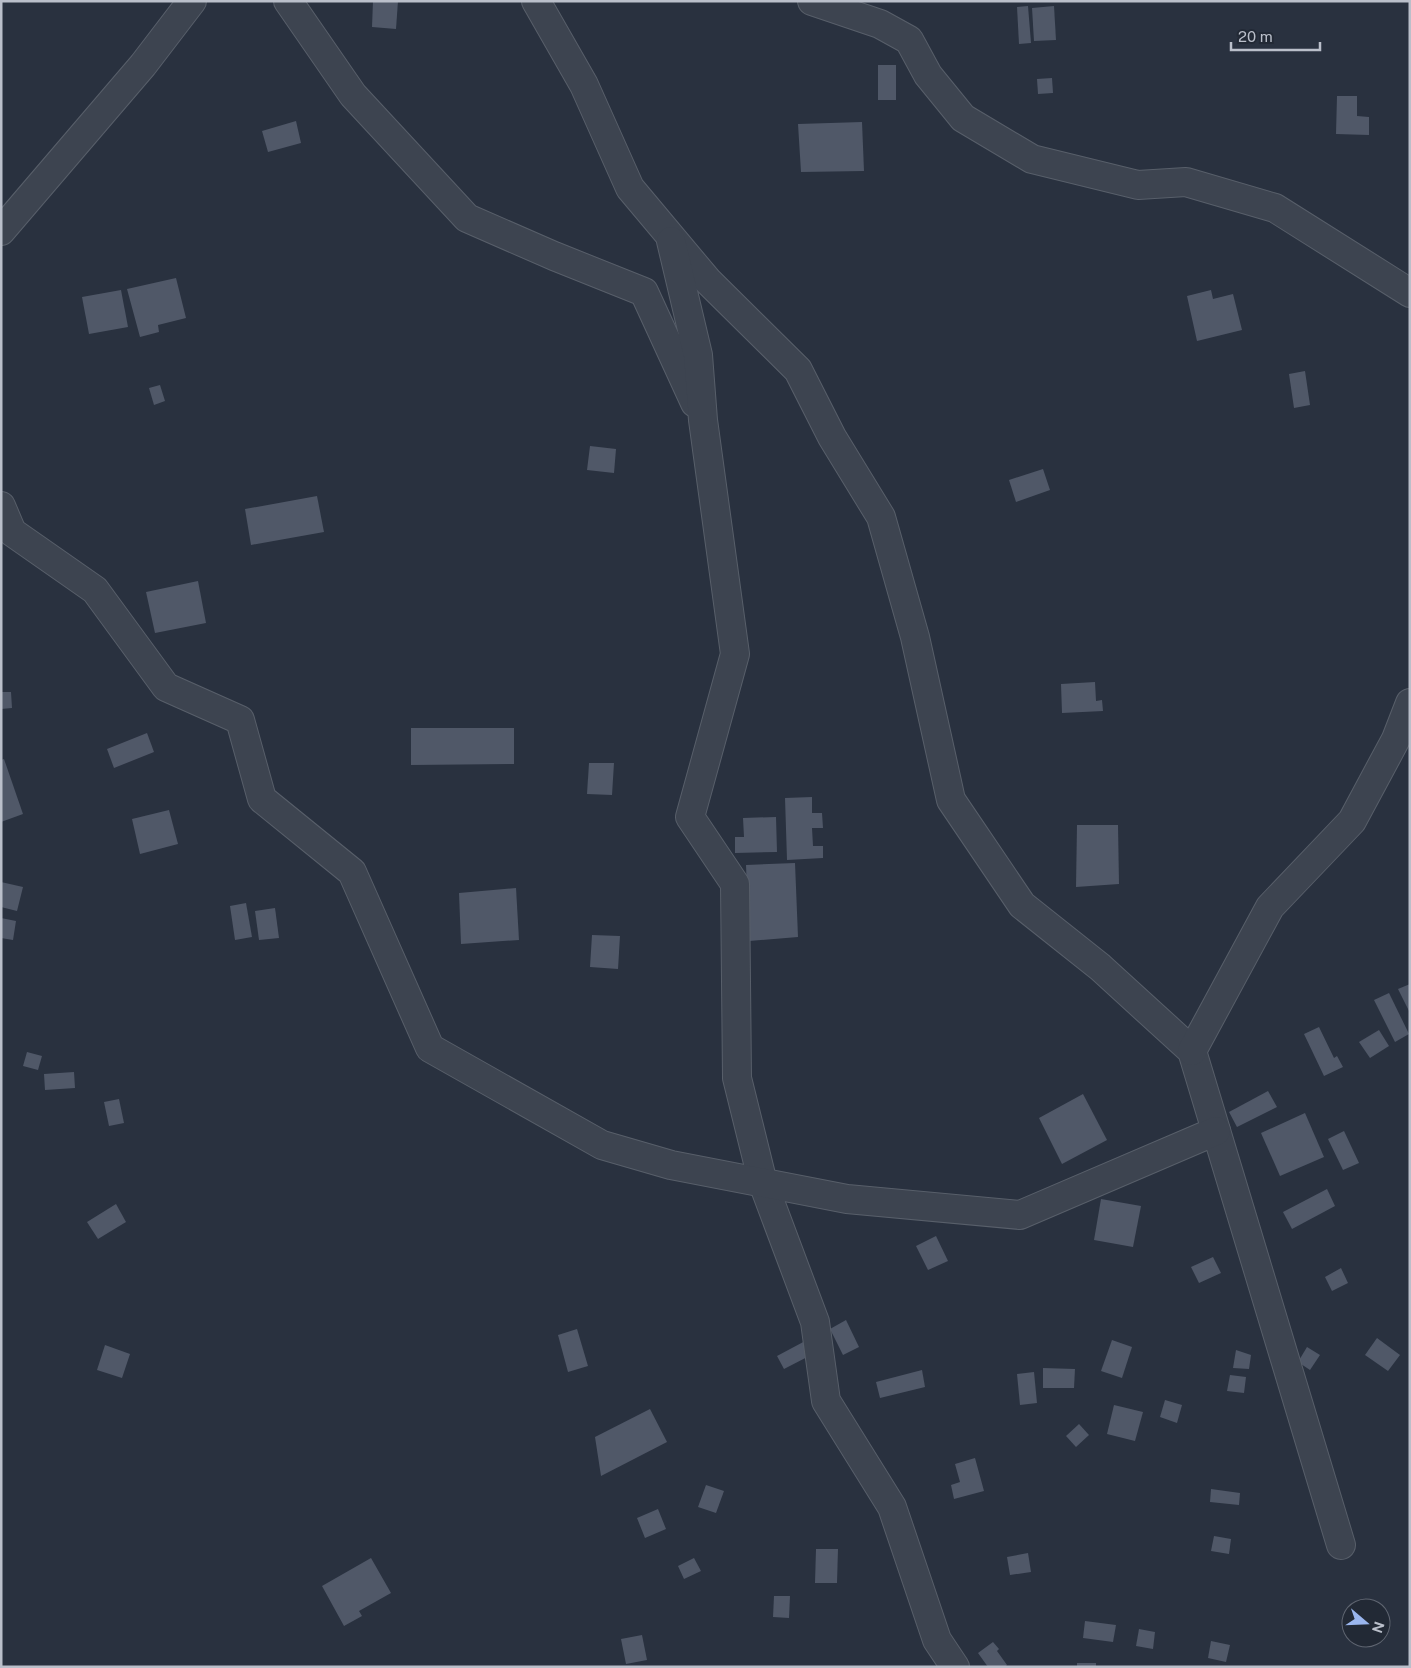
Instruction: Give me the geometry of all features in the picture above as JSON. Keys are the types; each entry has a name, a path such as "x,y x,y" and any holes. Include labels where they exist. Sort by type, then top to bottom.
{"street":[{"path":"1,231 143,65 192,1"},
{"path":"288,1 353,95 467,218 644,292 703,420"},
{"path":"536,1 584,85 630,188 708,281 798,370 832,437 880,517 915,637 951,800 1022,905 1100,967 1192,1051 1341,1545"},
{"path":"812,1 880,24 908,40 928,75 963,118 1032,159 1138,185 1186,182 1275,208 1410,293"},
{"path":"669,235 698,355 703,420 735,654 690,818 735,884 737,1078 763,1183 815,1322 826,1401 892,1507 937,1640 955,1667"},
{"path":"1,506 12,532 95,590 166,687 240,720 262,799 352,872 430,1048 602,1144 671,1165 847,1199 1020,1215 1216,1131"},
{"path":"1192,1051 1270,907 1352,821 1396,739 1410,703"}],"building":[{"path":"373,1 398,1 396,29 372,27"},
{"path":"1028,6 1031,43 1019,44 1017,7"},
{"path":"1054,6 1056,40 1034,41 1032,8"},
{"path":"878,65 896,65 896,100 878,100"},
{"path":"1052,78 1053,93 1038,94 1037,79"},
{"path":"1337,96 1357,96 1357,116 1369,117 1369,135 1336,134"},
{"path":"296,121 301,143 268,152 262,131"},
{"path":"862,122 864,171 801,172 798,124"},
{"path":"176,278 186,318 158,325 159,332 140,337 127,289"},
{"path":"121,290 128,327 89,334 82,297"},
{"path":"1211,290 1213,299 1233,294 1242,330 1197,341 1187,296"},
{"path":"1305,371 1310,405 1294,408 1289,374"},
{"path":"160,385 165,401 154,405 149,388"},
{"path":"590,446 616,449 614,473 587,470"},
{"path":"1043,469 1050,490 1016,502 1009,480"},
{"path":"317,496 324,532 251,545 245,509"},
{"path":"198,581 206,623 155,633 146,592"},
{"path":"1095,682 1096,701 1102,700 1103,711 1062,713 1061,684"},
{"path":"1,692 11,692 12,708 1,709"},
{"path":"411,728 514,728 514,764 411,765"},
{"path":"147,733 154,752 114,768 107,749"},
{"path":"4,759 23,814 1,822 1,760"},
{"path":"589,763 614,763 612,795 587,794"},
{"path":"812,797 812,813 822,813 823,828 812,828 813,846 823,846 823,858 787,860 785,798"},
{"path":"169,810 178,844 140,854 132,819"},
{"path":"776,817 777,852 735,853 735,837 744,837 743,818"},
{"path":"1077,825 1118,825 1119,884 1076,887"},
{"path":"795,863 798,937 749,941 746,865"},
{"path":"1,882 23,887 17,911 1,907"},
{"path":"516,888 519,940 461,944 459,893"},
{"path":"246,903 252,937 235,940 230,906"},
{"path":"275,908 279,938 259,940 255,911"},
{"path":"1,918 16,921 13,940 1,938"},
{"path":"592,935 620,936 618,969 590,967"},
{"path":"1410,984 1410,1013 1398,989"},
{"path":"1389,993 1409,1034 1395,1042 1374,1000"},
{"path":"1319,1027 1334,1058 1337,1056 1343,1067 1324,1076 1304,1034"},
{"path":"1379,1030 1389,1046 1370,1058 1359,1042"},
{"path":"27,1052 42,1056 38,1070 23,1066"},
{"path":"74,1072 75,1088 45,1090 44,1074"},
{"path":"1268,1091 1277,1107 1237,1127 1229,1112"},
{"path":"1083,1094 1107,1140 1062,1164 1039,1118"},
{"path":"119,1099 124,1123 109,1126 104,1102"},
{"path":"1305,1113 1324,1157 1280,1176 1261,1133"},
{"path":"1344,1131 1359,1163 1343,1170 1328,1139"},
{"path":"1327,1189 1335,1206 1292,1229 1283,1212"},
{"path":"1101,1199 1141,1206 1133,1247 1094,1240"},
{"path":"116,1204 126,1222 98,1239 87,1222"},
{"path":"936,1236 948,1261 928,1270 916,1246"},
{"path":"1213,1257 1221,1273 1199,1283 1191,1267"},
{"path":"1341,1268 1348,1283 1332,1291 1325,1277"},
{"path":"846,1320 859,1347 843,1355 830,1329"},
{"path":"577,1329 588,1366 568,1372 558,1335"},
{"path":"1377,1338 1400,1355 1388,1371 1365,1355"},
{"path":"807,1340 815,1353 784,1369 777,1356"},
{"path":"1112,1340 1132,1347 1122,1378 1101,1371"},
{"path":"105,1345 130,1354 122,1378 97,1370"},
{"path":"1307,1347 1320,1355 1310,1370 1298,1362"},
{"path":"1236,1350 1251,1355 1249,1369 1233,1368"},
{"path":"1043,1368 1075,1369 1074,1388 1043,1388"},
{"path":"922,1370 925,1387 880,1398 876,1382"},
{"path":"1034,1372 1037,1403 1020,1405 1017,1374"},
{"path":"1230,1375 1246,1377 1244,1393 1227,1391"},
{"path":"1165,1400 1182,1405 1177,1423 1160,1417"},
{"path":"1114,1405 1143,1412 1135,1441 1107,1434"},
{"path":"650,1409 667,1442 601,1476 595,1437"},
{"path":"1079,1424 1089,1435 1076,1447 1066,1436"},
{"path":"975,1458 984,1491 954,1499 951,1485 960,1482 955,1464"},
{"path":"706,1485 724,1491 716,1513 698,1507"},
{"path":"1211,1489 1240,1493 1239,1505 1210,1502"},
{"path":"658,1509 666,1529 645,1538 637,1518"},
{"path":"1214,1536 1231,1539 1229,1554 1211,1551"},
{"path":"816,1549 838,1549 837,1583 815,1583"},
{"path":"1028,1553 1031,1572 1010,1575 1007,1557"},
{"path":"371,1558 391,1593 359,1611 362,1616 344,1626 322,1586"},
{"path":"694,1558 701,1571 684,1579 678,1566"},
{"path":"774,1596 790,1596 789,1618 773,1617"},
{"path":"1085,1621 1116,1625 1113,1642 1083,1638"},
{"path":"1139,1629 1155,1632 1153,1649 1136,1646"},
{"path":"642,1635 647,1660 626,1664 621,1639"},
{"path":"1211,1641 1230,1645 1226,1662 1208,1658"},
{"path":"993,1642 1007,1665 1005,1667 988,1667 978,1653"},
{"path":"1077,1663 1096,1663 1096,1667 1077,1667"}]}
